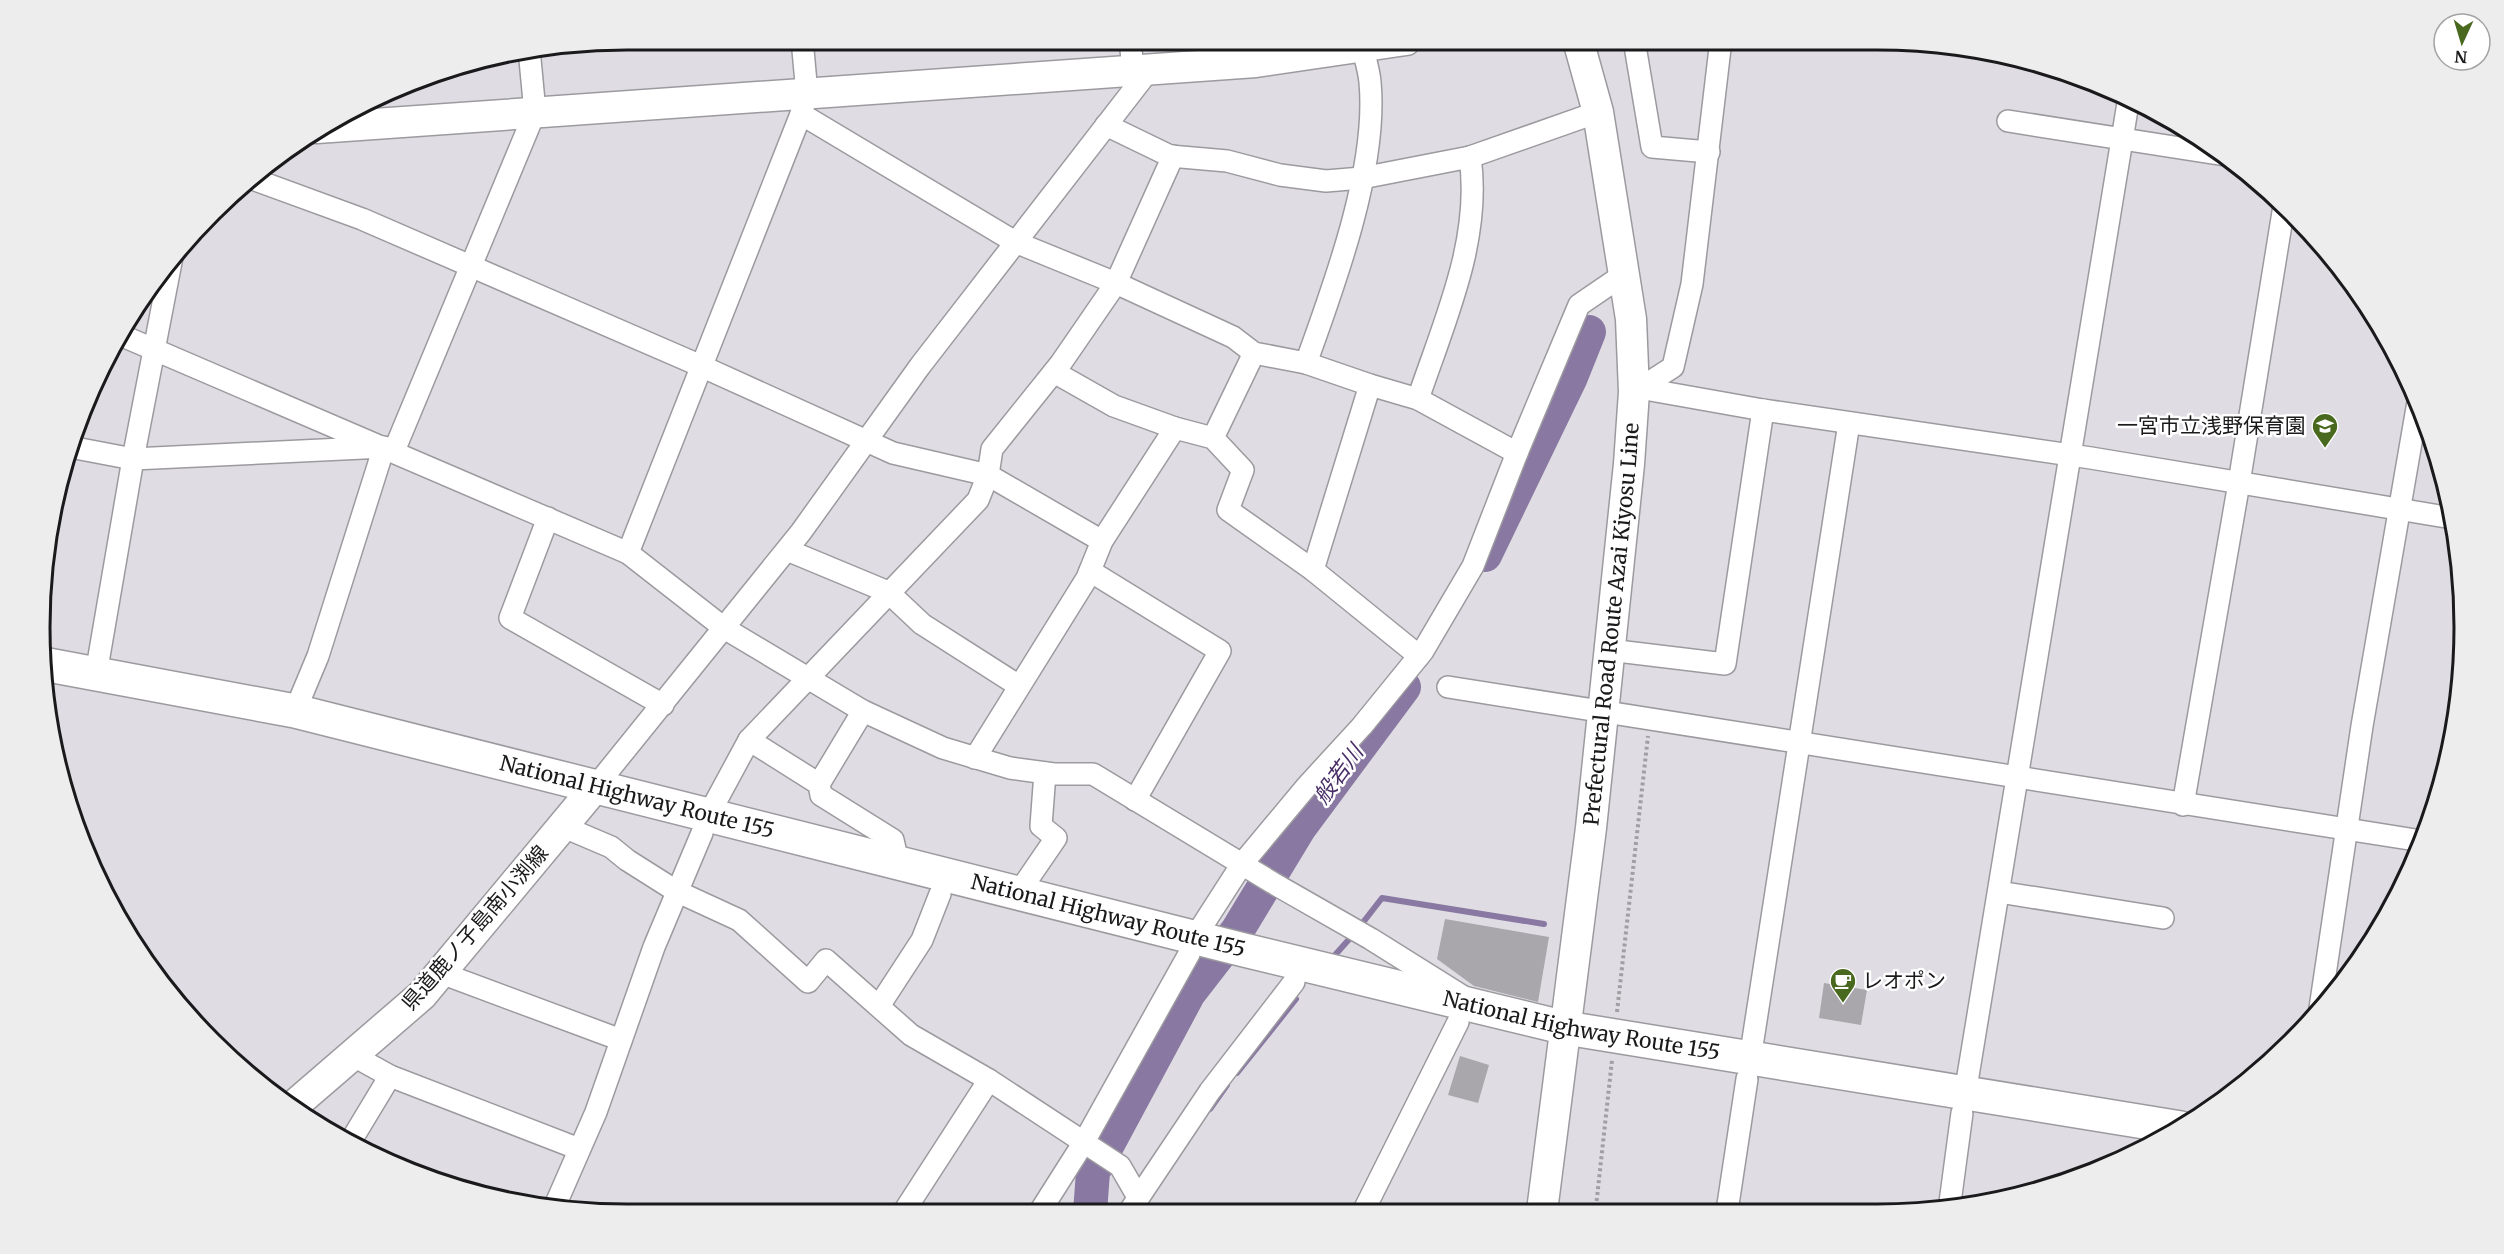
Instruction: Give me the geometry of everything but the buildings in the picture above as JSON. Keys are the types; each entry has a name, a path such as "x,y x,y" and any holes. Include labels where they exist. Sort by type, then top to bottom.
{"highway":[{"name":"National Highway Route 155","path":"51,666 295,711 581,806"},
{"name":"National Highway Route 155","path":"53,685 289,730 581,806 705,823 898,862 1019,892 1240,958 1565,1038 1964,1103 2167,1126"},
{"name":"National Highway Route 155","path":"705,823 940,894 1195,946"},
{"name":"National Highway Route 155","path":"1240,958 1294,982 1461,1012"},
{"name":"National Highway Route 155","path":"1964,1103 2139,1141"}],"main road":[{"path":"339,126 535,111 804,104 1141,70 1256,62 1336,50"},
{"name":"Prefectural Road Route Azai Kiyosu Line","path":"1543,1204 1591,828 1637,390 1631,319 1598,112 1581,50"},
{"name":"県道鹿ノ子島南小渕線","path":"298,1102 422,995 581,806"}],"street":[{"path":"628,553 804,104 802,50"},
{"path":"1133,1204 1120,1167 1110,1159 989,1080 911,1035 826,960 808,982 739,920 676,891 610,847 581,806 787,550 1015,242 1106,125 1141,70 1134,50"},
{"path":"1306,363 1325,310 1358,199 1362,178 1369,139 1370,82 1363,50"},
{"path":"1636,50 1652,147 1709,152"},
{"path":"1637,390 1673,367 1692,284 1720,50"},
{"path":"295,711 318,656 389,449 470,267 535,111 530,58"},
{"path":"804,104 1015,242 1116,283 1233,338 1254,353 1306,363 1418,399 1517,453"},
{"path":"1950,1200 2016,778 2127,107"},
{"path":"1106,125 1173,156 1227,161 1280,175 1326,181 1362,178 1470,157 1598,112"},
{"path":"2008,121 2204,151"},
{"path":"557,1200 596,1112 676,891 705,823 749,741 888,592 978,500 988,475 992,449 1054,372 1116,283 1173,156"},
{"path":"1418,399 1453,296 1470,230 1474,184 1470,157"},
{"path":"260,182 362,219 701,366 892,453 988,475 1102,541"},
{"path":"2183,805 2282,216"},
{"path":"96,674 133,459 156,351 169,275"},
{"path":"1045,1204 1088,1144 1195,946 1245,866 1307,786 1362,726 1419,656 1451,606 1473,566 1579,305 1623,275"},
{"path":"127,338 628,553 724,628 863,711 943,748 1010,768 1045,773 1092,774 1461,994 1461,1012 1368,1204"},
{"path":"1213,438 1254,353"},
{"path":"1054,372 1114,406 1175,428 1213,438 1243,470 1228,510 1313,570 1419,656"},
{"path":"1313,570 1370,385"},
{"path":"1637,390 2069,455 2443,517"},
{"path":"1609,650 1725,664 1763,410"},
{"path":"2322,995 2398,509 2415,417"},
{"path":"1728,1204 1849,423"},
{"path":"975,758 1090,571 1102,541 1175,428"},
{"path":"78,448 133,459 389,449"},
{"path":"548,518 510,618 663,705"},
{"path":"787,550 888,592 922,624 1019,686"},
{"path":"1090,571 1220,651 1135,800"},
{"path":"1448,687 2414,840"},
{"path":"863,711 819,784 821,795 892,840 898,862"},
{"path":"749,741 819,784"},
{"path":"1019,892 1056,838 1041,826 1045,773"},
{"path":"1999,892 2163,918"},
{"path":"879,1006 921,940 940,894"},
{"path":"441,973 621,1040"},
{"path":"1133,1204 1210,1091 1294,982"},
{"path":"352,1055 390,1076 579,1149"},
{"path":"354,1136 390,1076"},
{"path":"909,1204 989,1080"}],"path":[{"path":"1596,1204 1650,720"}],"waterway":[{"name":"般若川","path":"1485,555 1571,377 1589,332"},
{"name":"般若川","path":"1091,1204 1093,1172 1189,993 1237,931 1300,827 1404,687"},
{"path":"1361,925 1382,898 1544,924"},
{"path":"1335,955 1352,936"},
{"path":"1237,1073 1296,999"},
{"path":"1210,1109 1227,1085"}],"place":[{"name":"一宮市立浅野保育園","path":"2325,449"},
{"name":"レオポン","path":"1843,1004"}]}
